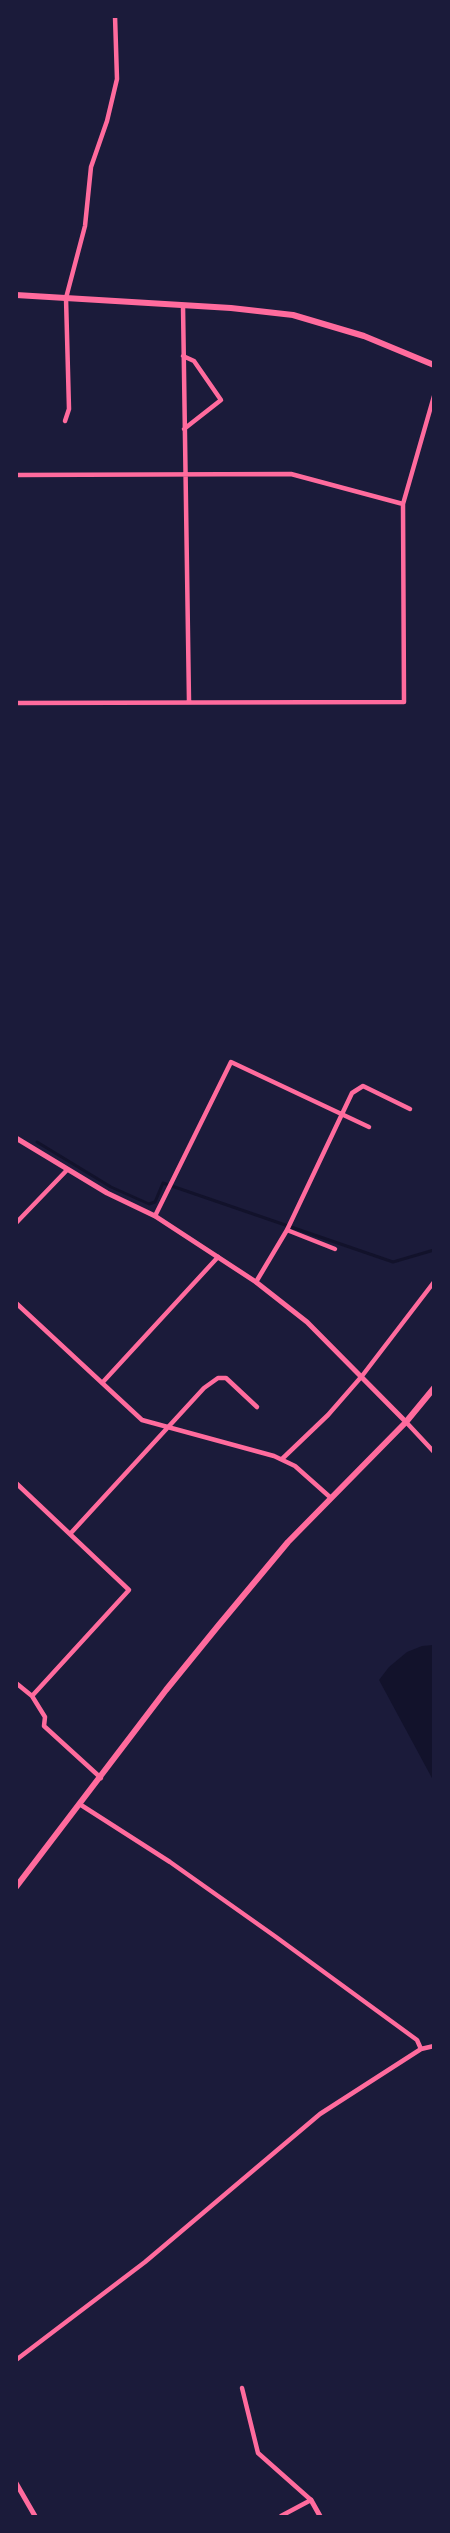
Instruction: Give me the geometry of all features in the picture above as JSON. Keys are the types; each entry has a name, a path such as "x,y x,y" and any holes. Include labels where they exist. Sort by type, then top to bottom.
{"main road":[{"path":"16,296 242,309 293,315 364,336 434,365"},
{"path":"16,1887 81,1805 166,1690 288,1542 406,1422 434,1388"}],"street":[{"path":"65,421 69,409 66,298 85,226 91,167 107,121 117,79 115,16"},
{"path":"183,306 189,701"},
{"path":"183,356 194,361 221,400 184,429"},
{"path":"16,703 404,702 403,504 434,396"},
{"path":"16,475 291,474 403,504"},
{"path":"155,1216 231,1062 369,1127"},
{"path":"256,1282 287,1230 352,1093 363,1086 410,1109"},
{"path":"16,1138 107,1193 155,1216 256,1282 307,1322 434,1452"},
{"path":"16,1223 67,1170"},
{"path":"287,1230 335,1249"},
{"path":"102,1383 218,1257"},
{"path":"282,1459 328,1415 362,1376 434,1282"},
{"path":"16,1303 142,1420 282,1459 295,1467 331,1498"},
{"path":"70,1534 204,1388 218,1378 226,1378 257,1407"},
{"path":"16,1483 129,1590 32,1696"},
{"path":"16,1683 32,1696 45,1716 44,1725 101,1778"},
{"path":"81,1805 170,1862 257,1924 417,2040 421,2049"},
{"path":"16,2360 145,2262 320,2114 421,2049 434,2046"},
{"path":"242,2388 258,2452 311,2500 320,2517"},
{"path":"16,2483 35,2517"},
{"path":"281,2517 311,2500"}],"shaded area":[{"path":"434,1645 433,1780 379,1680 389,1667 407,1652 422,1646"}],"waterway":[{"path":"37,1142 111,1187 149,1204 155,1202 163,1183 393,1262 434,1250"}]}
